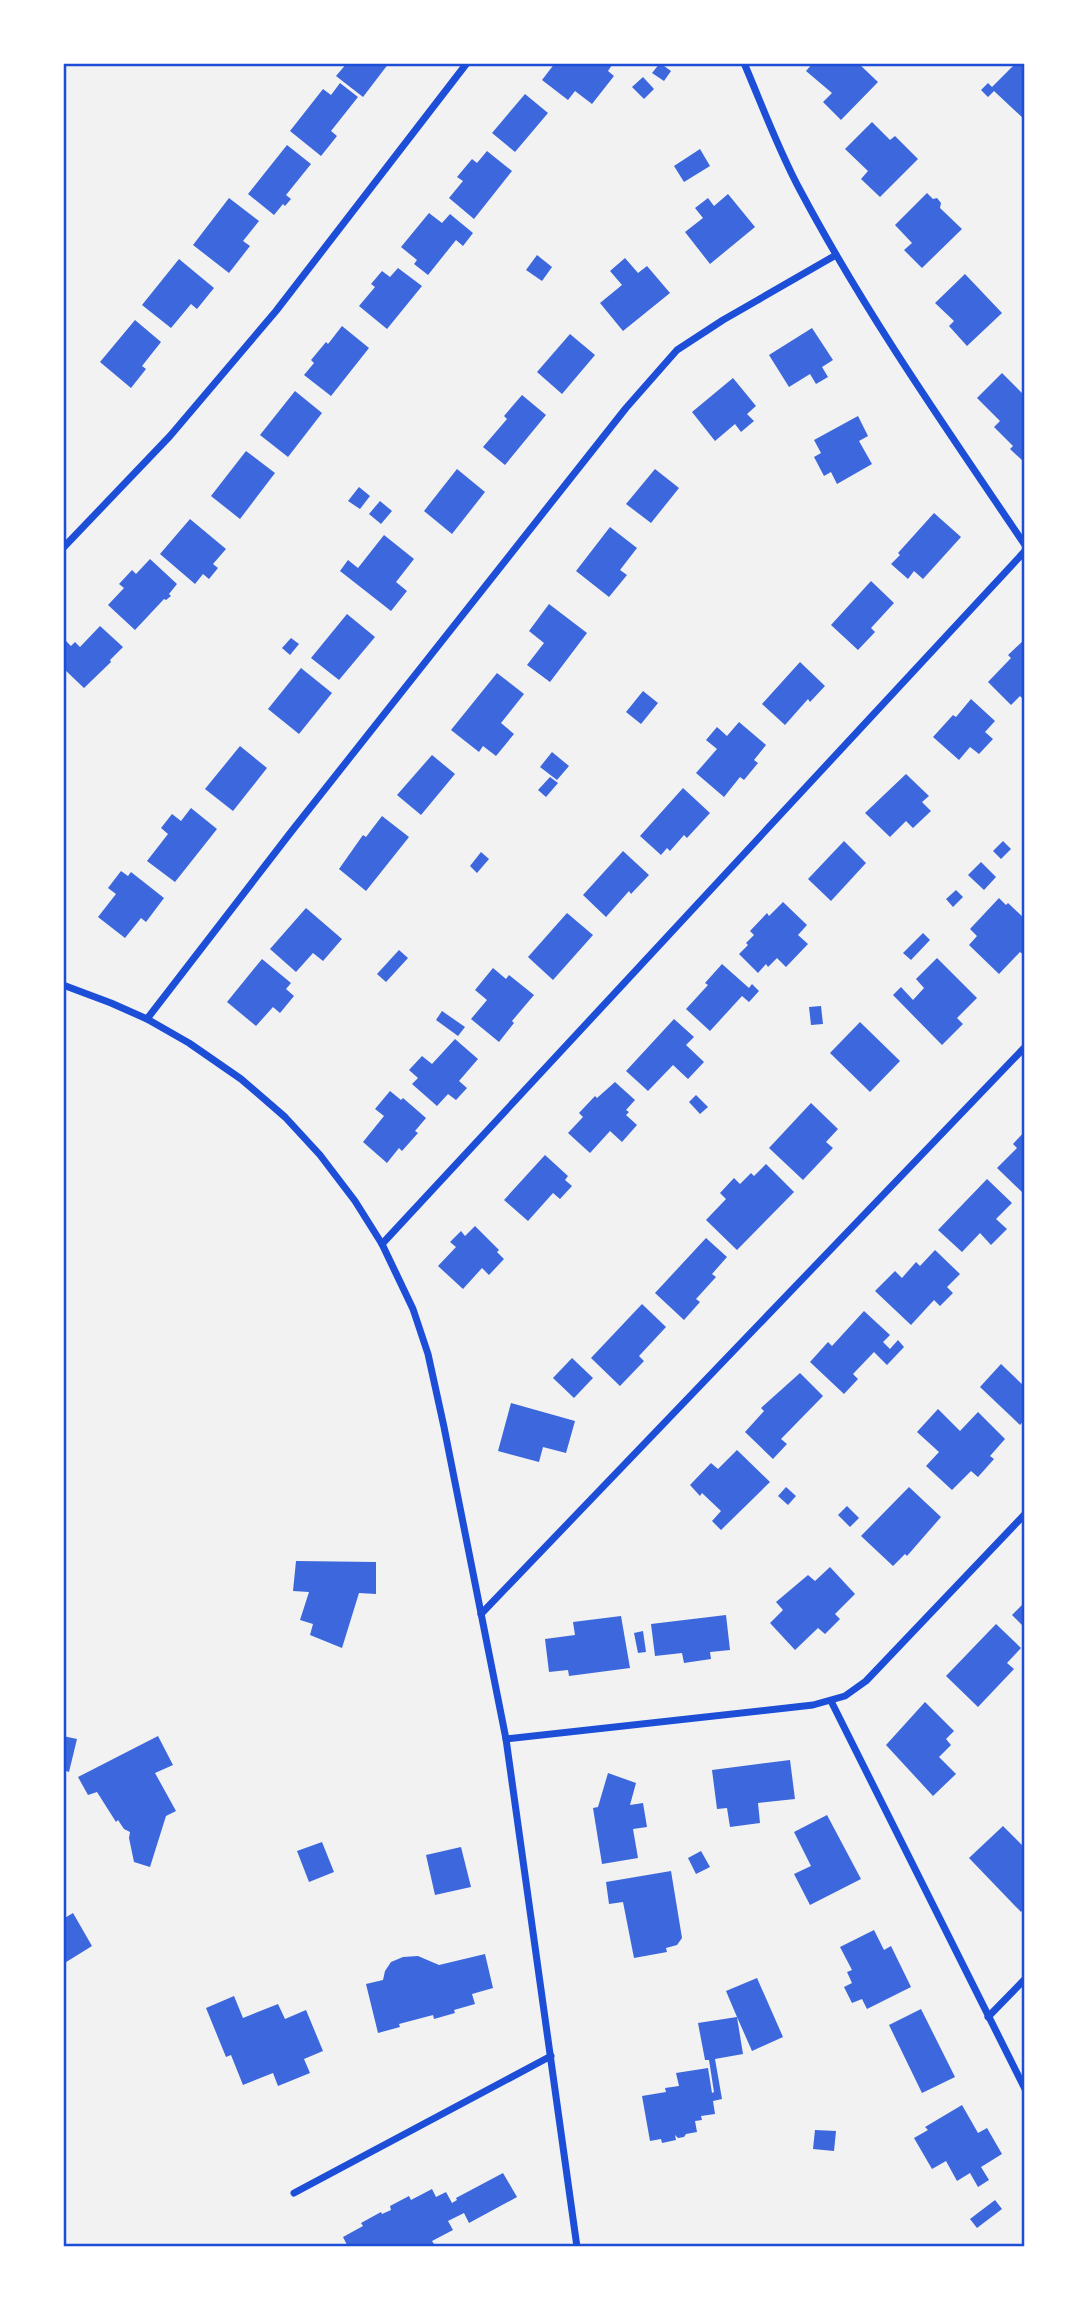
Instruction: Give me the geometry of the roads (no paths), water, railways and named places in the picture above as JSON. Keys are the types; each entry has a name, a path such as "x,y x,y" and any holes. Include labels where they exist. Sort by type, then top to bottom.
{"street":[{"path":"63,548 170,436 276,311 467,63"},
{"path":"744,63 783,155 836,255 903,365 1025,545"},
{"path":"147,1019 626,408 677,350 723,320 836,255"},
{"path":"382,1244 1025,551"},
{"path":"63,985 147,1019 242,1079 285,1117 336,1175 382,1244 406,1292 428,1354 506,1739 577,2247"},
{"path":"481,1614 1025,1047"},
{"path":"506,1739 831,1701 856,1690 866,1681 1025,1514"},
{"path":"831,1701 1025,2090"},
{"path":"988,2017 1025,1979"},
{"path":"294,2193 551,2056"}]}
